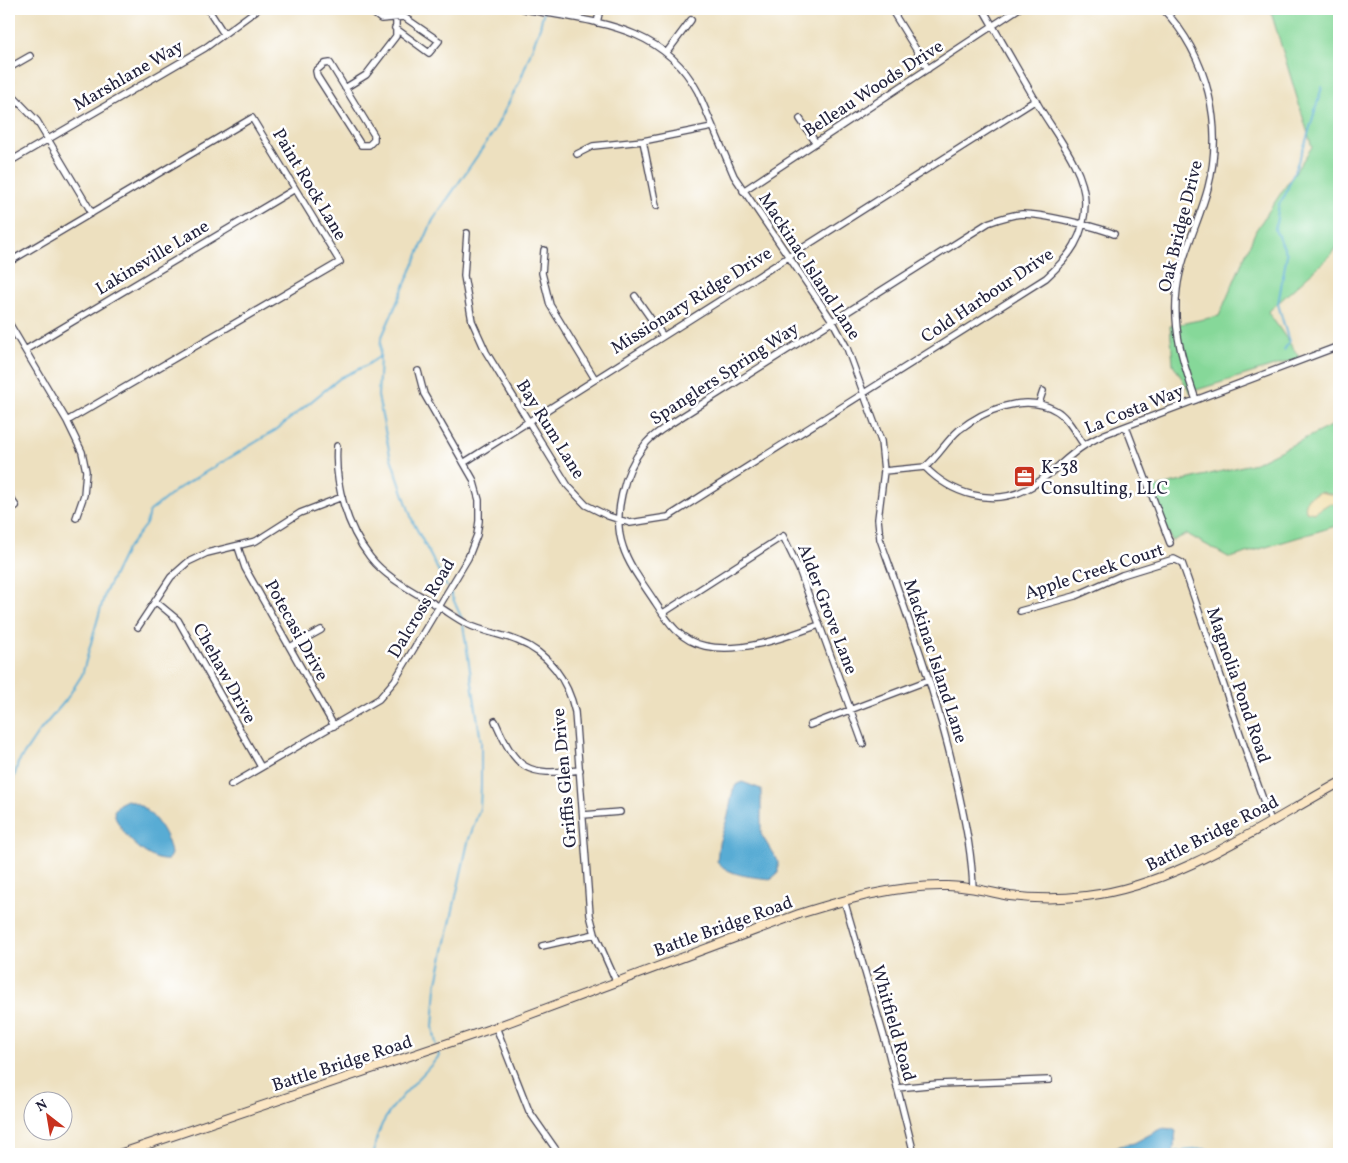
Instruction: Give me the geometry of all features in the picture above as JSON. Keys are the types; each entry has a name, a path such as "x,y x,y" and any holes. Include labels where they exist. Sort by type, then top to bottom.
{"street":[{"path":"208,9 224,34"},
{"name":"Marshlane Way","path":"9,162 204,48 258,9"},
{"path":"368,9 381,19 404,17 439,40 429,54 395,28"},
{"path":"345,88 366,74 396,36 396,9"},
{"name":"Mackinac Island Lane","path":"524,9 631,31 666,52 691,79 728,166 833,322 847,348 881,441 884,471 878,519 880,539 929,680 951,756 972,858 973,889"},
{"path":"597,23 600,9"},
{"path":"890,9 928,69"},
{"name":"Cold Harbour Drive","path":"864,394 1046,278 1067,259 1082,225 1085,202 1083,187 1070,158 983,9"},
{"name":"Belleau Woods Drive","path":"744,191 1018,9"},
{"name":"Oak Bridge Drive","path":"1163,9 1180,31 1200,66 1210,96 1214,124 1213,156 1208,188 1176,289 1177,339 1182,363 1196,400"},
{"path":"666,52 691,20"},
{"path":"9,68 30,56"},
{"path":"330,63 345,88 374,135 374,140 366,147 361,145 316,71 324,64 330,63"},
{"path":"9,92 36,121 92,213"},
{"name":"Missionary Ridge Drive","path":"464,462 529,423 595,379 1036,100"},
{"name":"Paint Rock Lane","path":"9,262 252,118 340,262 67,422"},
{"path":"800,119 816,143"},
{"path":"577,154 593,146 643,142 712,127"},
{"path":"643,142 656,206"},
{"name":"Lakinsville Lane","path":"25,350 295,189"},
{"name":"Spanglers Spring Way","path":"819,624 775,641 712,648 697,644 681,635 663,613 626,554 621,540 619,519 631,467 651,438 972,232 1007,216 1024,214 1082,225 1093,225 1114,234"},
{"name":"Bay Rum Lane","path":"467,233 464,276 472,321 486,352 572,492 592,509 630,523 668,517 864,394"},
{"path":"544,250 542,273 550,305 595,379"},
{"path":"635,296 663,336"},
{"path":"9,323 67,422 82,452 86,471 84,495 76,518"},
{"name":"La Costa Way","path":"925,467 936,478 952,489 990,498 1010,496 1040,480 1084,445 1126,427 1339,346"},
{"name":"Dalcross Road","path":"231,785 379,699 396,680 468,558 477,535 479,500 475,484 424,394 418,371"},
{"path":"1039,403 1043,391"},
{"path":"884,471 925,467 958,431 1005,406 1022,402 1039,403 1056,410 1084,445"},
{"path":"1126,427 1170,543"},
{"name":"Griffis Glen Drive","path":"337,446 337,474 342,497 361,544 371,559 392,577 467,624 526,645 542,655 557,671 568,689 575,712 590,914 595,934 616,982"},
{"path":"9,496 16,506"},
{"path":"138,627 171,577 188,562 207,553 238,547 265,536 312,507 342,497"},
{"name":"Alder Grove Lane","path":"663,613 783,536 799,569 863,744"},
{"name":"Potecasi Drive","path":"238,547 245,568 334,726"},
{"name":"Apple Creek Court","path":"1020,611 1075,596 1122,576 1174,559 1178,560"},
{"name":"Magnolia Pond Road","path":"1178,560 1182,563 1208,635 1231,701 1243,745 1271,821"},
{"name":"Chehaw Drive","path":"155,601 178,620 261,768"},
{"path":"290,647 321,630"},
{"path":"810,725 929,680"},
{"path":"495,722 510,754 526,768 544,773 580,770"},
{"name":"Battle Bridge Road","path":"119,1154 496,1027 799,914 844,900 920,886 973,889 1012,896 1044,897 1086,896 1119,890 1176,872 1339,784"},
{"path":"583,815 620,812"},
{"name":"Whitfield Road","path":"844,900 914,1154"},
{"path":"542,946 595,934"},
{"path":"496,1027 529,1111 559,1154"},
{"path":"897,1088 938,1084 1049,1080"}],"green space":[{"path":"1270,9 1339,9 1339,242 1330,256 1268,312 1300,358 1190,392 1173,364 1170,326 1219,316 1256,230 1312,147"},
{"path":"1339,422 1339,525 1230,558 1187,534 1172,541 1149,489 1255,463"}],"sand":[{"path":"1320,492 1339,496 1339,506 1330,503 1314,513 1306,511 1305,503 1309,497"}],"water":[{"path":"742,782 761,789 761,834 778,862 778,873 771,879 734,873 721,866 717,861 719,843 728,816 733,790 736,785"},
{"path":"127,800 143,807 162,829 171,854 168,860 160,860 143,851 134,844 120,827 114,811 119,804"},
{"path":"1162,1128 1176,1131 1173,1154 1112,1154 1114,1149 1119,1146 1134,1143"}],"waterway":[{"path":"447,587 413,522 390,455 378,396 381,339 433,220 493,133 520,81 540,27 544,9"},
{"path":"1284,350 1289,342 1278,304 1287,254 1275,230 1279,204 1285,195 1306,141 1322,87"},
{"path":"9,796 18,763 38,733 66,700 82,675 105,593 126,550 146,524 149,512 179,488 276,430 340,378 379,357"},
{"path":"450,592 462,619"},
{"path":"436,1044 433,1027 436,987 468,842 480,808 481,742 463,624"},
{"path":"374,1154 376,1139 381,1125 398,1100 439,1056 437,1049"},
{"path":"1173,1152 1203,1149 1240,1154"}],"place":[{"name":"K-38 Consulting, LLC","path":"1025,477"}]}
